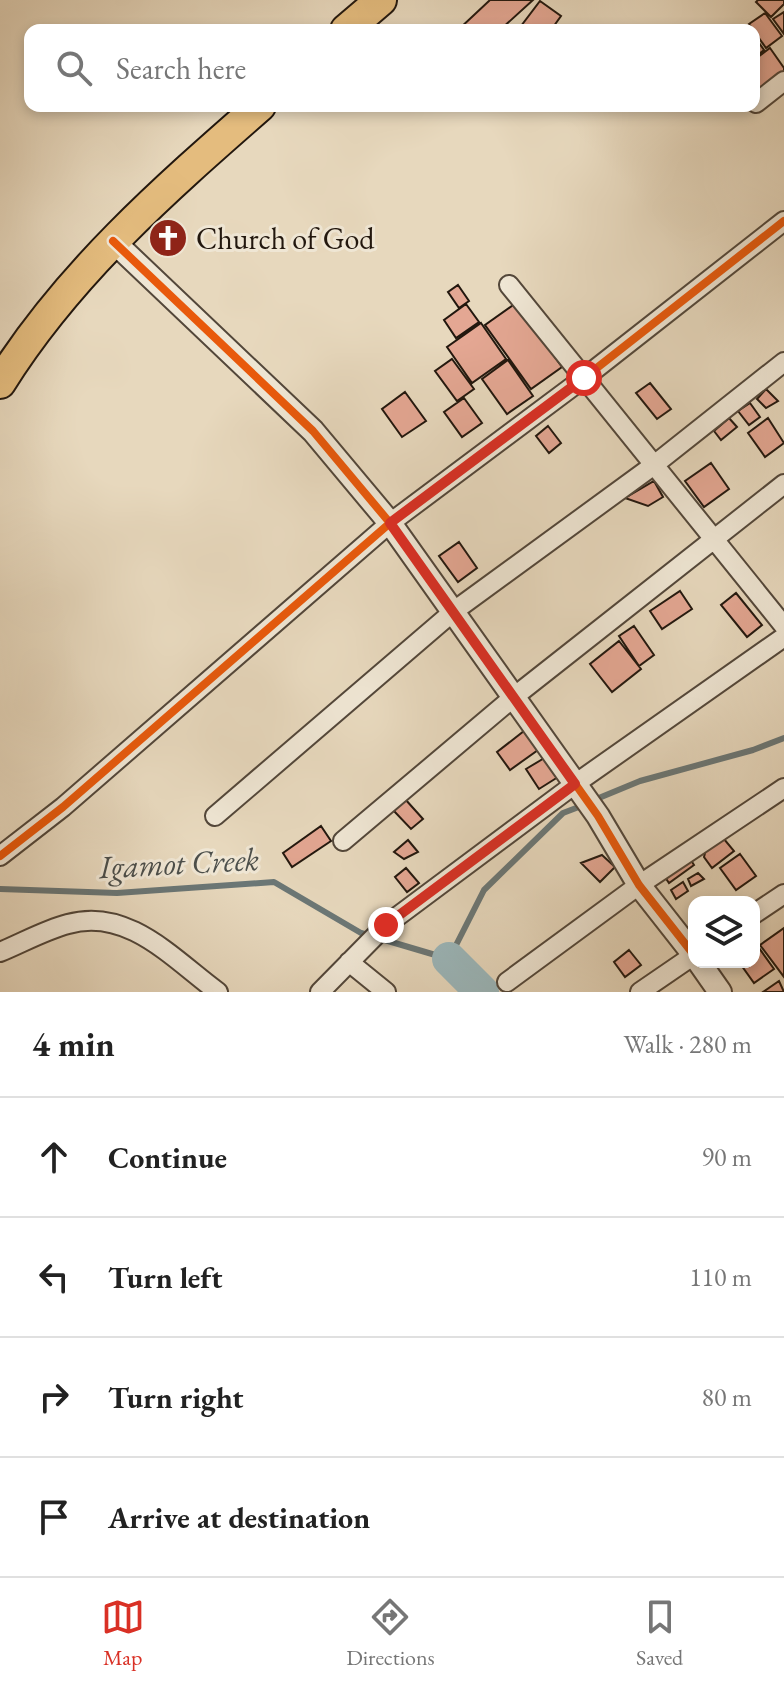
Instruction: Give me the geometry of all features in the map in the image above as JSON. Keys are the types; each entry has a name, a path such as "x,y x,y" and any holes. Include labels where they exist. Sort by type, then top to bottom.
{"highway":[{"path":"353,24 381,0"},
{"path":"0,383 50,311 113,241 253,112"}],"street":[{"path":"760,100 784,81"},
{"path":"0,856 63,807 390,523 584,378 784,221"},
{"path":"113,241 313,431 390,523 598,816 639,885 688,947"},
{"path":"509,285 784,626"},
{"path":"215,816 454,611 654,465 784,362"},
{"path":"343,841 515,696 784,484"},
{"path":"320,992 386,925 580,790 784,637"},
{"path":"507,982 639,885 784,788"},
{"path":"760,910 784,894"},
{"path":"0,952 66,924 90,920 117,923 137,930 218,992"},
{"path":"355,955 386,992"},
{"path":"640,992 688,959"},
{"path":"703,968 720,992"}],"building":[{"path":"490,0 533,0 507,24 464,24"},
{"path":"784,0 784,4 771,17 756,2"},
{"path":"540,1 561,16 555,24 523,24"},
{"path":"784,12 784,34 773,19"},
{"path":"765,13 782,36 766,48 760,40 760,24 749,24"},
{"path":"770,48 784,68 784,74 760,91 760,56"},
{"name":"Church of God","path":"167,221 185,237 168,255 150,238"},
{"path":"458,285 469,301 459,308 448,292"},
{"path":"516,303 562,367 531,389 485,325"},
{"path":"466,304 479,322 456,338 444,320"},
{"path":"481,323 506,359 472,383 447,347"},
{"path":"452,359 474,389 457,401 435,371"},
{"path":"508,360 533,396 507,414 482,379"},
{"path":"650,383 671,409 657,419 636,393"},
{"path":"766,389 778,401 766,408 757,399"},
{"path":"405,392 426,421 402,437 382,409"},
{"path":"464,398 482,423 462,437 444,412"},
{"path":"750,403 760,417 749,425 738,411"},
{"path":"729,418 737,427 721,440 714,431"},
{"path":"768,418 784,443 765,457 748,433"},
{"path":"548,426 561,443 549,453 536,436"},
{"path":"711,463 729,489 704,507 685,481"},
{"path":"654,481 663,497 648,506 625,498"},
{"path":"459,542 477,568 458,582 439,556"},
{"path":"680,591 692,609 662,629 650,611"},
{"path":"736,593 762,625 747,637 721,605"},
{"path":"634,626 654,655 639,666 619,636"},
{"path":"619,641 641,669 612,692 590,664"},
{"path":"524,731 538,750 510,770 497,752"},
{"path":"546,757 558,777 539,789 526,769"},
{"path":"405,799 423,819 411,829 393,810"},
{"path":"321,826 331,841 292,867 283,853"},
{"path":"719,833 734,851 712,868 704,857 708,841"},
{"path":"408,840 418,852 404,859 394,852"},
{"path":"687,854 694,865 669,883 661,871"},
{"path":"740,854 756,876 736,890 720,868"},
{"path":"602,855 615,867 600,882 581,863"},
{"path":"406,868 419,883 407,892 395,877"},
{"path":"698,873 704,879 691,886 688,879"},
{"path":"683,882 688,891 676,899 671,890"},
{"path":"784,928 784,977 760,945"},
{"path":"760,949 774,969 754,983 743,968 760,968"},
{"path":"629,950 641,965 625,977 614,962"},
{"path":"779,981 784,992 763,992"}],"waterway":[{"name":"Igamot Creek","path":"594,800 640,781 753,750 784,738"},
{"name":"Igamot Creek","path":"0,889 117,893 274,882 361,933 449,959 484,890 563,813 584,805"},
{"path":"449,959 482,992"}],"cycle path":[{"path":"0,856 63,807 390,523 584,378 784,221"},
{"path":"113,241 313,431 390,523 598,816 639,885 688,947"}],"place":[{"name":"Church of God","path":"168,238"}],"route":[{"path":"386,925 575,784 390,523 584,378"}]}
